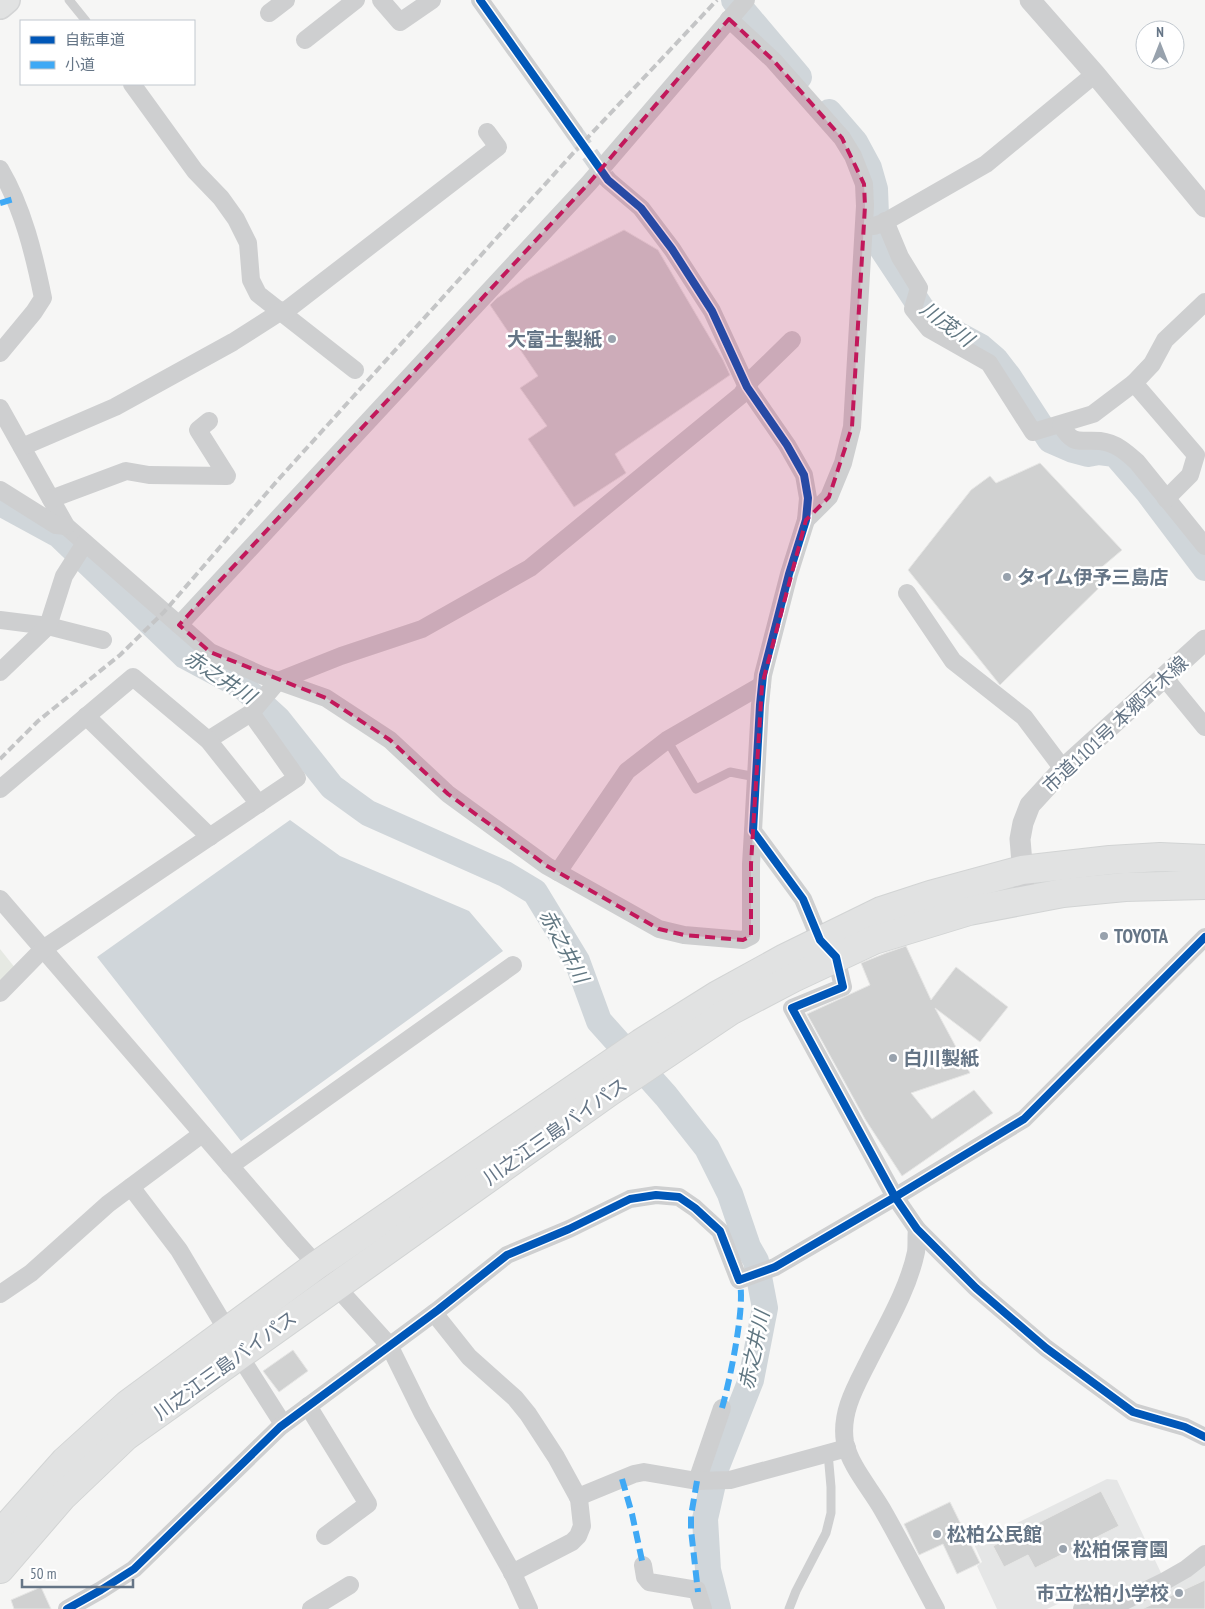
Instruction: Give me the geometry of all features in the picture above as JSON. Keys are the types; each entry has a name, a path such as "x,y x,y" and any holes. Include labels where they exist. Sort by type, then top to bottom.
{"highway":[{"name":"川之江三島バイパス","path":"828,949 881,911 1022,870 1110,860 1160,857 1205,859"},
{"name":"川之江三島バイパス","path":"0,1534 65,1461 128,1404 226,1330 317,1264 648,1052 716,996 828,949 874,940 969,911 1063,893 1125,887 1205,885"},
{"name":"川之江三島バイパス","path":"0,1570 62,1497 126,1436 336,1285 599,1085"}],"main road":[{"path":"0,6 7,0"}],"street":[{"path":"269,13 286,0"},
{"path":"305,40 356,0"},
{"path":"381,0 400,22 432,0"},
{"path":"480,0 574,132"},
{"path":"179,625 589,183 746,0"},
{"path":"1030,0 1095,74 1205,207"},
{"path":"732,17 842,138 853,156 864,184 864,229 852,427 843,463 829,497 806,520"},
{"path":"864,229 884,222 986,164 1095,74"},
{"path":"133,85 195,171 236,219 248,243 251,280 258,294 356,370"},
{"path":"22,447 115,407 233,342 280,312 288,309 498,147 487,132"},
{"path":"0,170 20,212 43,298 34,312 0,353"},
{"path":"0,408 66,526 84,546 210,652 274,687 326,698 390,740 448,794 558,872 659,929 684,934 743,940 751,936 751,864 763,674 789,574 806,520 808,498 804,475 791,452 747,387 712,311 672,249 641,208 608,180"},
{"path":"884,222 900,257 920,288 913,309 929,328 989,363 1033,432 1092,414 1134,383 1152,364 1165,340 1205,302"},
{"path":"208,740 253,711 274,687 341,656 422,629 530,568 741,395 752,379 792,340"},
{"path":"1134,383 1196,455 1190,475 1166,499"},
{"path":"51,499 126,471 149,475 227,476 198,430 209,420"},
{"path":"1050,428 1082,442 1101,441 1125,450 1137,462 1205,546"},
{"path":"0,490 56,525 66,526"},
{"path":"0,672 48,626 64,576 84,546"},
{"path":"907,593 953,661 1024,717 1063,768"},
{"path":"0,620 48,626 103,640"},
{"name":"市道1101号 本郷平木線","path":"1025,900 1020,839 1030,805 1063,768 1205,640"},
{"path":"1164,676 1205,727"},
{"path":"0,789 133,677 208,740 259,804"},
{"path":"558,872 628,770 668,740 762,685"},
{"path":"0,993 43,949 297,778 253,711"},
{"path":"86,716 210,837"},
{"path":"753,831 803,899 828,949 843,987 792,1008 895,1197 916,1229 976,1288 1046,1348 1133,1412 1186,1427 1205,1437"},
{"path":"0,898 294,1241 389,1345 422,1412 512,1573 530,1609"},
{"path":"67,1609 134,1569 283,1424 434,1313 507,1255 568,1229 630,1199 656,1195 679,1198 695,1208 720,1231 739,1280 775,1267 1024,1119 1205,937"},
{"path":"230,1166 513,966"},
{"path":"0,1294 31,1273 108,1204 202,1134"},
{"path":"131,1187 178,1250 226,1330"},
{"path":"916,1229 916,1251 902,1293 853,1392 846,1409 844,1428 847,1448 854,1463 881,1508 936,1609"},
{"path":"434,1313 470,1357 515,1398 528,1414 556,1457 578,1497 582,1526 578,1536 572,1542 512,1573"},
{"path":"239,1355 283,1424"},
{"path":"308,1406 358,1473 368,1504 329,1526"},
{"path":"697,1481 722,1408"},
{"path":"578,1497 634,1474 644,1472 697,1481 730,1480 847,1448"},
{"path":"1082,1609 1114,1606 1165,1581 1186,1569 1205,1554"},
{"path":"643,1564 645,1577 649,1582 696,1590 703,1609"},
{"path":"310,1609 350,1585"}],"lane":[{"path":"69,0 85,20"},
{"path":"668,740 696,789 730,772 756,777"},
{"path":"789,1609 796,1591 826,1533 831,1513 828,1454"}],"highlighted area":[{"path":"729,19 773,60 842,138 864,184 865,206 852,427 829,497 806,520 762,685 751,864 751,936 743,940 684,935 659,929 547,866 448,794 390,740 326,698 210,652 179,625 589,183"}],"shaded area":[{"path":"290,820 340,856 469,911 503,951 241,1141 97,957"},
{"path":"0,949 16,969 0,985"},
{"name":"松柏保育園","path":"1107,1479 1117,1480 1162,1575 1123,1594 1064,1601 1047,1609 997,1609 977,1566 982,1562 974,1544"},
{"name":"市立松柏小学校","path":"1205,1562 1205,1609 1116,1609"}],"building":[{"name":"大富士製紙","path":"624,230 658,250 730,375 615,454 626,473 574,507 528,439 547,426 520,388 538,376 490,305 497,298 526,279"},
{"name":"タイム伊予三島店","path":"1040,463 1122,550 1096,572 1105,582 1000,685 908,570 971,490 990,476 996,483"},
{"name":"白川製紙","path":"906,946 931,1000 956,967 1008,1007 980,1042 935,1008 970,1073 911,1093 932,1119 974,1090 993,1113 902,1176 865,1119 807,1014 870,985 861,963"},
{"path":"293,1350 308,1371 279,1392 263,1371"},
{"path":"1101,1491 1119,1526 1035,1568 1028,1555 1004,1567 993,1546"},
{"name":"松柏公民館","path":"950,1502 980,1563 957,1574 943,1544 919,1555 904,1524"},
{"path":"1205,1580 1205,1609 1142,1609"},
{"path":"41,1587 51,1609 14,1609 11,1600"}],"waterway":[{"name":"川茂川","path":"734,0 799,77"},
{"name":"川茂川","path":"829,112 855,142 869,168 875,189 876,215 881,247 922,309 942,326 981,347 995,359 1050,440 1088,454 1099,452 1115,454 1147,491 1205,568"},
{"name":"赤之井川","path":"0,503 59,535 185,656 243,687 278,719 332,787 368,813 505,874 535,892 577,961 599,1021 666,1096 707,1148 730,1194 748,1247 756,1261 765,1308 751,1380 717,1466 705,1519 708,1570 718,1609"}],"tunnel":[{"path":"574,132 608,180"}],"railway":[{"path":"0,759 38,721 120,655 164,612 277,481 576,150 717,0"}],"marked path":[{"path":"0,203 14,199"},
{"path":"722,1408 733,1362 739,1323 741,1305 739,1280"},
{"path":"622,1479 643,1565"},
{"path":"697,1481 691,1516 691,1530 698,1592"}],"cycle path":[{"path":"480,0 608,180 641,208 672,249 712,311 747,387 787,445 804,475 808,498 806,520 789,574 763,675 753,831 803,899 820,940 836,957 843,987 792,1008 895,1197 917,1229 976,1288 1046,1348 1133,1412 1185,1427 1205,1437"},
{"path":"67,1609 134,1569 280,1427 438,1310 507,1255 569,1229 630,1199 656,1195 679,1197 695,1208 720,1231 739,1280 775,1267 1024,1119 1205,937"}],"place":[{"name":"大富士製紙","path":"612,339"},
{"name":"タイム伊予三島店","path":"1007,577"},
{"name":"TOYOTA","path":"1104,936"},
{"name":"白川製紙","path":"893,1058"},
{"name":"松柏公民館","path":"937,1534"},
{"name":"松柏保育園","path":"1063,1549"},
{"name":"市立松柏小学校","path":"1179,1593"}]}
